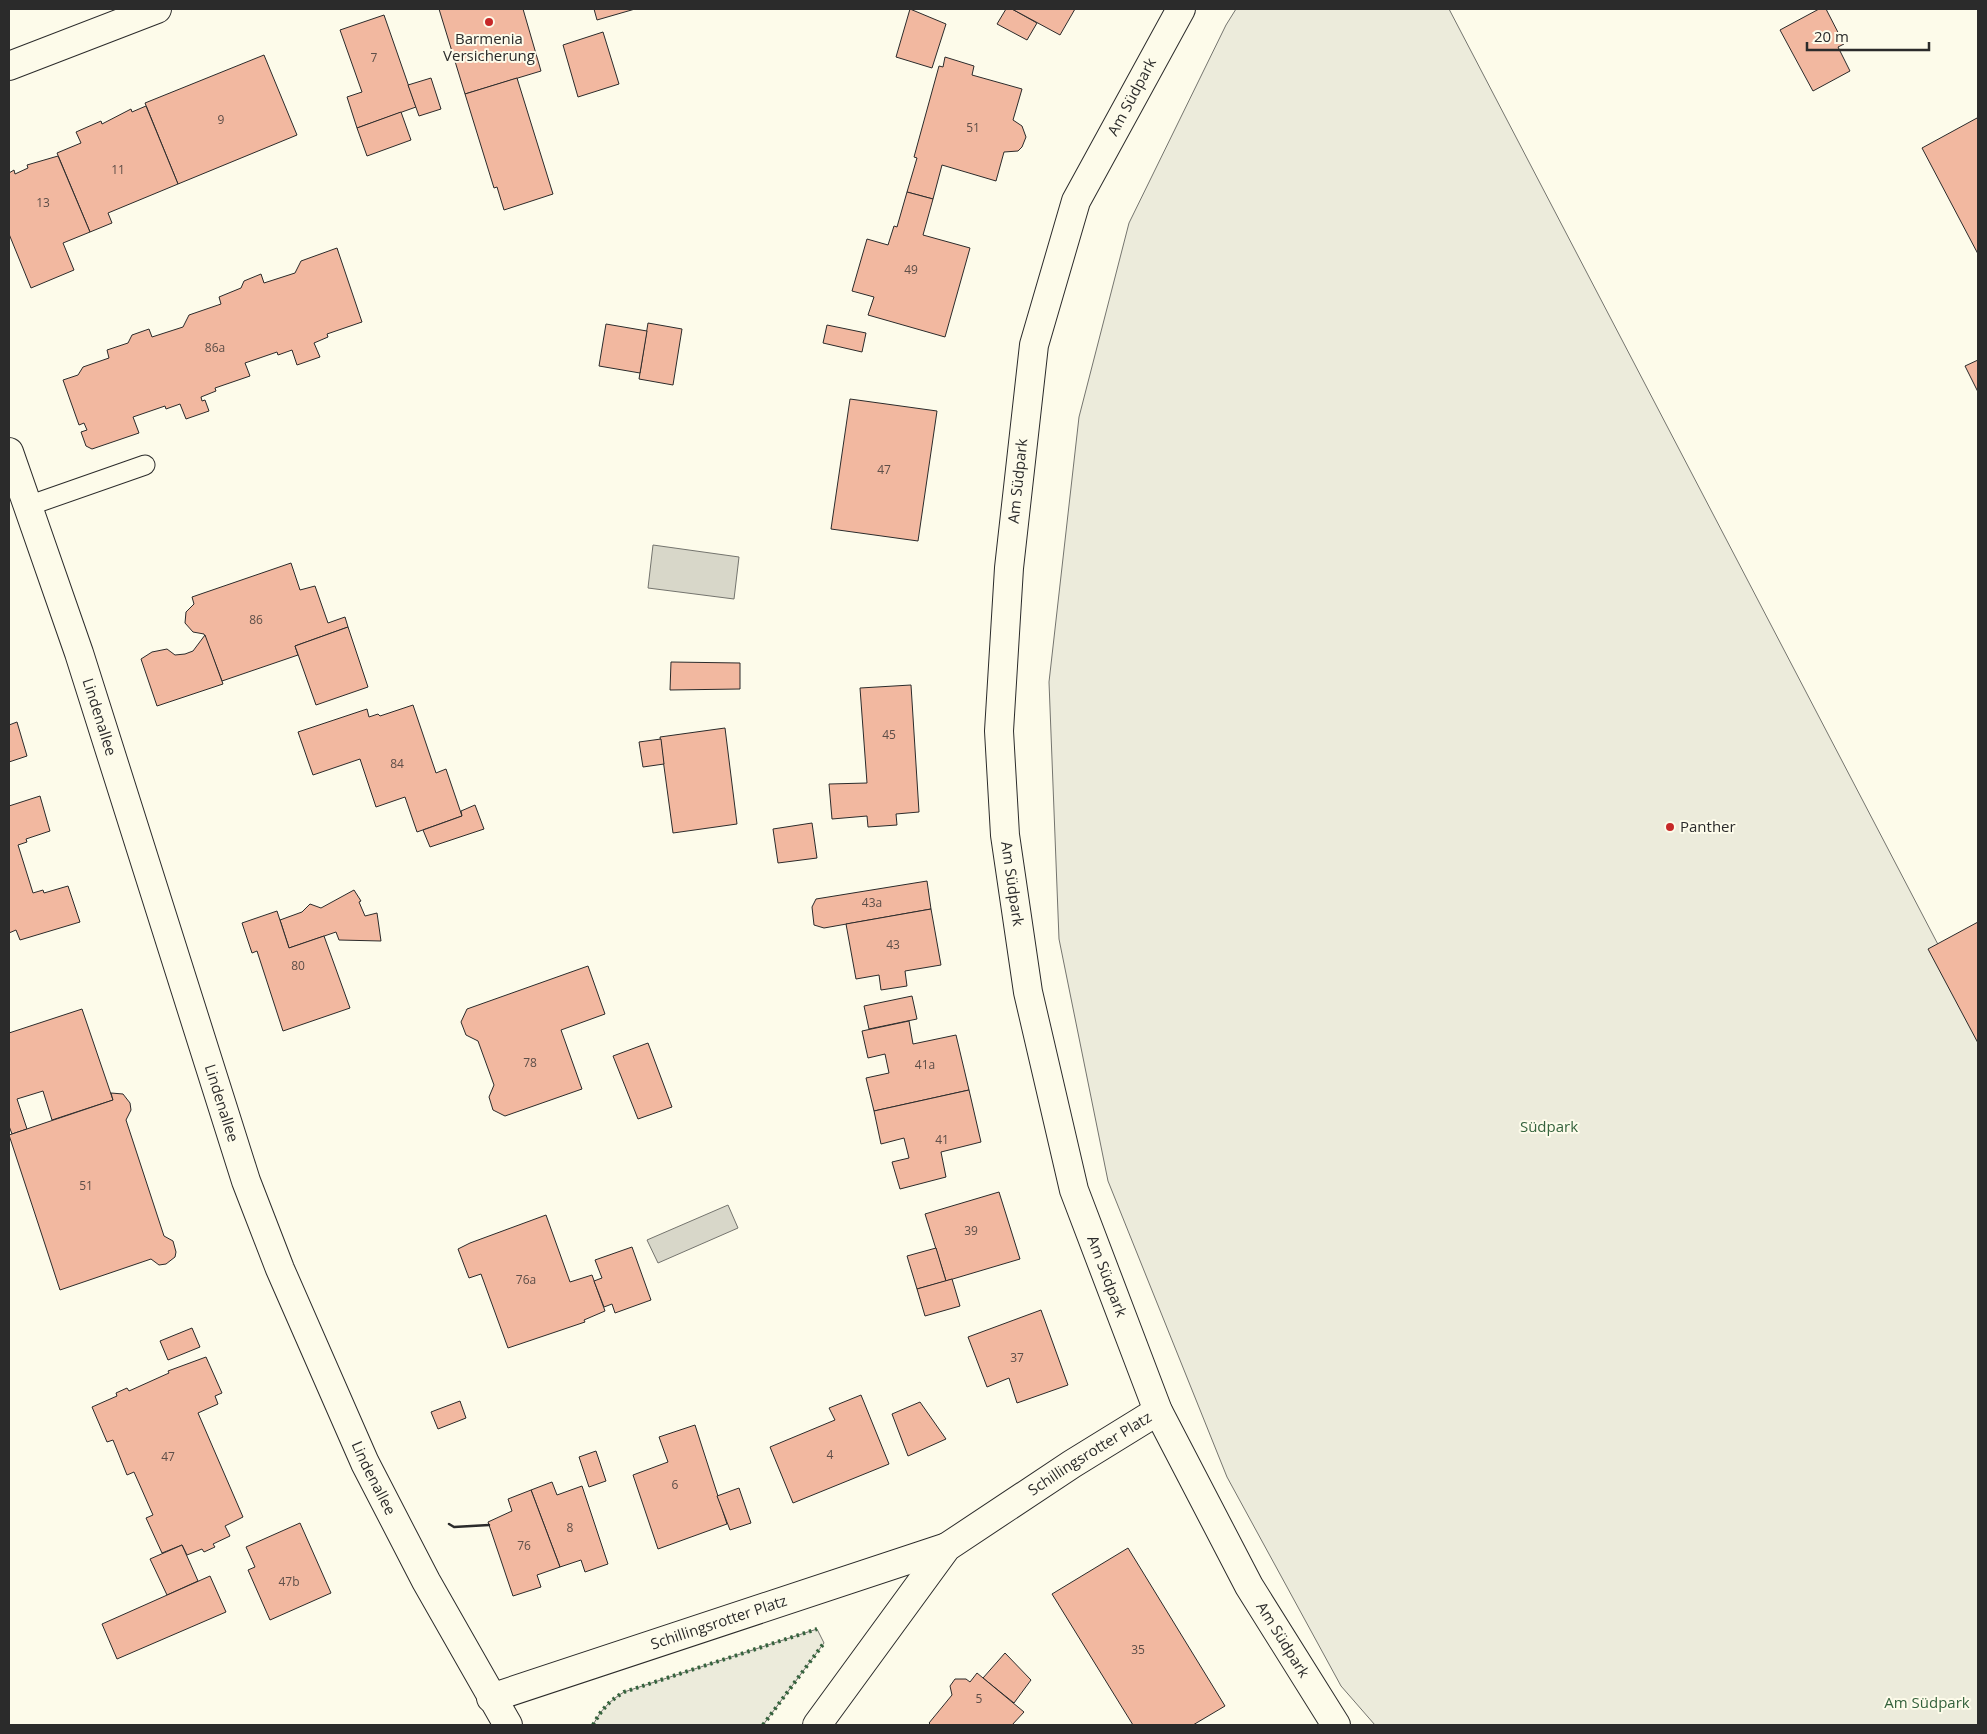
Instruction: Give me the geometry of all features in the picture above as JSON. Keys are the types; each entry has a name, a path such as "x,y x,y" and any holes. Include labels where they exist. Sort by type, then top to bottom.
{"street":[{"path":"9,66 157,9"},
{"name":"Am Südpark","path":"1181,9 1076,201 1034,346 1009,568 999,731 1005,836 1028,992 1074,1190 1158,1411 1249,1586 1336,1725"},
{"name":"Lindenallee","path":"9,452 79,653 246,1181 280,1269 365,1463 491,1698 508,1725"},
{"name":"Schillingsrotter Platz","path":"491,1698 946,1547 1072,1464 1158,1411"},
{"name":"Schillingsrotter Platz","path":"817,1725 946,1547"}],"lane":[{"path":"28,506 144,465"}],"green space":[{"name":"Südpark","path":"1236,9 1449,9 1978,1021 1978,1725 1375,1725 1341,1686 1227,1477 1108,1181 1059,939 1049,682 1079,417 1129,223 1226,25"},
{"path":"817,1629 824,1643 763,1725 593,1725 606,1706 624,1692"}],"shaded area":[{"path":"653,545 739,557 734,599 648,588"},
{"path":"728,1205 738,1228 658,1263 647,1240"}],"building":[{"path":"439,9 523,9 541,71 465,94"},
{"path":"594,9 635,9 597,20"},
{"path":"910,9 946,24 932,68 896,57"},
{"path":"1006,9 1012,9 1037,23 1027,40 997,24"},
{"path":"1012,9 1075,9 1060,35"},
{"path":"1819,9 1826,9 1844,44 1838,47 1850,71 1813,91 1780,30"},
{"path":"384,15 416,107 357,128 347,97 362,92 340,30"},
{"path":"603,32 619,84 578,97 563,45"},
{"path":"264,55 297,135 178,184 145,103"},
{"path":"945,57 974,66 972,75 1022,89 1013,120 1022,126 1026,137 1018,151 1004,152 996,181 942,165 933,199 907,192 917,158 914,157 939,66 943,67"},
{"path":"431,78 441,109 419,116 408,85"},
{"path":"517,78 553,194 504,210 497,187 494,188 465,94"},
{"path":"146,106 178,184 108,213 112,223 90,232 57,153 81,143 76,132 101,121 102,124 131,109 132,112"},
{"path":"401,112 411,140 367,156 357,128"},
{"path":"1977,118 1978,120 1978,254 1922,148"},
{"path":"58,156 90,232 63,243 74,270 31,288 9,234 9,173 14,170 15,174 28,168 27,165"},
{"path":"907,192 933,199 923,235 970,248 945,337 868,315 874,297 852,291 867,239 888,245 894,226 897,227"},
{"path":"337,248 362,322 327,334 328,337 314,343 320,357 297,365 292,350 278,355 277,352 245,363 250,376 215,388 216,391 201,397 202,401 205,400 209,411 186,419 180,404 166,409 165,406 133,417 139,433 92,449 86,446 81,432 87,430 84,423 79,425 63,380 78,375 83,367 109,358 107,350 128,343 132,335 149,329 152,337 183,327 189,315 221,304 219,297 241,288 244,281 261,274 264,283 295,273 301,261"},
{"path":"648,323 682,329 673,385 639,379"},
{"path":"606,324 647,331 640,373 599,366"},
{"path":"827,325 866,333 862,352 823,343"},
{"path":"1978,360 1978,392 1965,366"},
{"path":"850,399 937,411 918,541 831,529"},
{"path":"291,563 300,590 315,586 328,623 345,617 348,627 295,646 298,655 222,681 204,634 193,632 185,623 186,612 194,604 192,597"},
{"path":"348,627 368,687 316,705 295,646"},
{"path":"205,635 223,684 157,706 141,659 152,652 167,649 175,655 193,651"},
{"path":"671,662 740,663 740,689 670,690"},
{"path":"911,685 919,812 896,814 897,825 868,827 867,816 832,819 829,784 867,783 860,688"},
{"path":"413,705 436,773 446,769 462,816 417,832 405,797 376,807 360,759 313,775 298,732 367,709 369,717 378,714 380,716"},
{"path":"17,722 27,756 9,762 9,725"},
{"path":"725,728 737,824 673,833 660,737"},
{"path":"661,739 664,764 643,767 639,742"},
{"path":"40,796 50,831 26,839 27,842 18,845 33,893 43,890 44,893 68,886 80,922 20,940 16,930 9,933 9,806"},
{"path":"475,805 484,829 430,847 423,830 462,816 461,811"},
{"path":"812,823 817,858 778,863 773,829"},
{"path":"927,881 931,909 824,928 814,925 812,907 816,899"},
{"path":"354,890 361,901 359,902 365,916 377,913 381,941 339,940 336,932 289,948 280,920 302,912 310,904 321,908"},
{"path":"931,909 941,965 905,971 907,986 881,990 879,975 856,979 846,924"},
{"path":"277,911 289,948 324,936 350,1008 283,1031 257,951 252,953 242,923"},
{"path":"1978,922 1978,1043 1928,949"},
{"path":"588,966 605,1014 561,1030 582,1089 505,1116 493,1110 489,1097 494,1085 478,1041 466,1035 461,1022 467,1009"},
{"path":"912,996 917,1019 869,1029 864,1006"},
{"path":"82,1009 113,1100 52,1120 43,1091 17,1099 27,1129 12,1134 9,1126 9,1033"},
{"path":"909,1021 913,1044 956,1035 969,1090 874,1111 866,1078 889,1073 885,1054 868,1058 862,1031"},
{"path":"648,1043 672,1107 638,1119 613,1056"},
{"path":"969,1090 981,1142 941,1152 946,1177 900,1189 892,1162 909,1158 904,1138 881,1144 874,1111"},
{"path":"111,1093 123,1094 130,1103 131,1110 126,1120 164,1236 173,1241 176,1252 175,1257 166,1264 159,1265 151,1259 60,1290 9,1135 113,1100"},
{"path":"999,1192 1020,1259 946,1281 925,1214"},
{"path":"546,1215 570,1282 592,1275 605,1311 584,1320 585,1322 508,1348 481,1274 469,1278 458,1249"},
{"path":"632,1247 651,1300 615,1313 612,1304 604,1307 594,1281 602,1278 595,1260"},
{"path":"936,1248 946,1281 917,1289 907,1256"},
{"path":"952,1279 960,1306 925,1316 917,1289"},
{"path":"1041,1310 1068,1385 1017,1403 1009,1378 987,1387 968,1337"},
{"path":"192,1328 200,1347 168,1360 160,1341"},
{"path":"206,1357 222,1393 215,1396 218,1404 198,1413 243,1517 225,1526 230,1536 213,1544 215,1547 204,1552 202,1549 187,1555 182,1545 162,1553 146,1518 153,1515 134,1472 127,1475 113,1440 107,1442 92,1407 117,1396 116,1393 127,1388 129,1391 169,1373 168,1371"},
{"path":"861,1395 889,1464 793,1503 770,1447 835,1420 829,1408"},
{"path":"460,1401 466,1418 438,1429 431,1412"},
{"path":"920,1402 946,1439 908,1456 892,1414"},
{"path":"695,1425 727,1524 658,1549 633,1475 668,1462 659,1437"},
{"path":"596,1451 606,1481 589,1487 579,1457"},
{"path":"552,1482 557,1495 582,1486 608,1564 585,1572 581,1560 560,1567 531,1490"},
{"path":"739,1488 751,1523 730,1530 717,1496"},
{"path":"531,1490 560,1567 537,1575 541,1587 513,1596 488,1522 512,1511 508,1499"},
{"path":"300,1523 331,1593 270,1620 248,1570 255,1567 246,1547"},
{"path":"182,1545 198,1581 167,1595 150,1559"},
{"path":"1128,1548 1225,1706 1193,1725 1133,1725 1052,1594"},
{"path":"210,1576 226,1612 117,1659 102,1624"},
{"path":"1005,1653 1031,1680 1014,1703 983,1678"},
{"path":"977,1673 1024,1712 1012,1725 931,1725 929,1723 952,1695 950,1686 955,1679 966,1679 970,1682"}],"hedge":[{"path":"593,1725 606,1706 624,1692 817,1629"},
{"path":"763,1725 824,1643"}],"wall":[{"path":"449,1524 454,1527 489,1525"}],"place":[{"name":"Barmenia Versicherung","path":"489,22"},
{"name":"Panther","path":"1670,827"}]}
